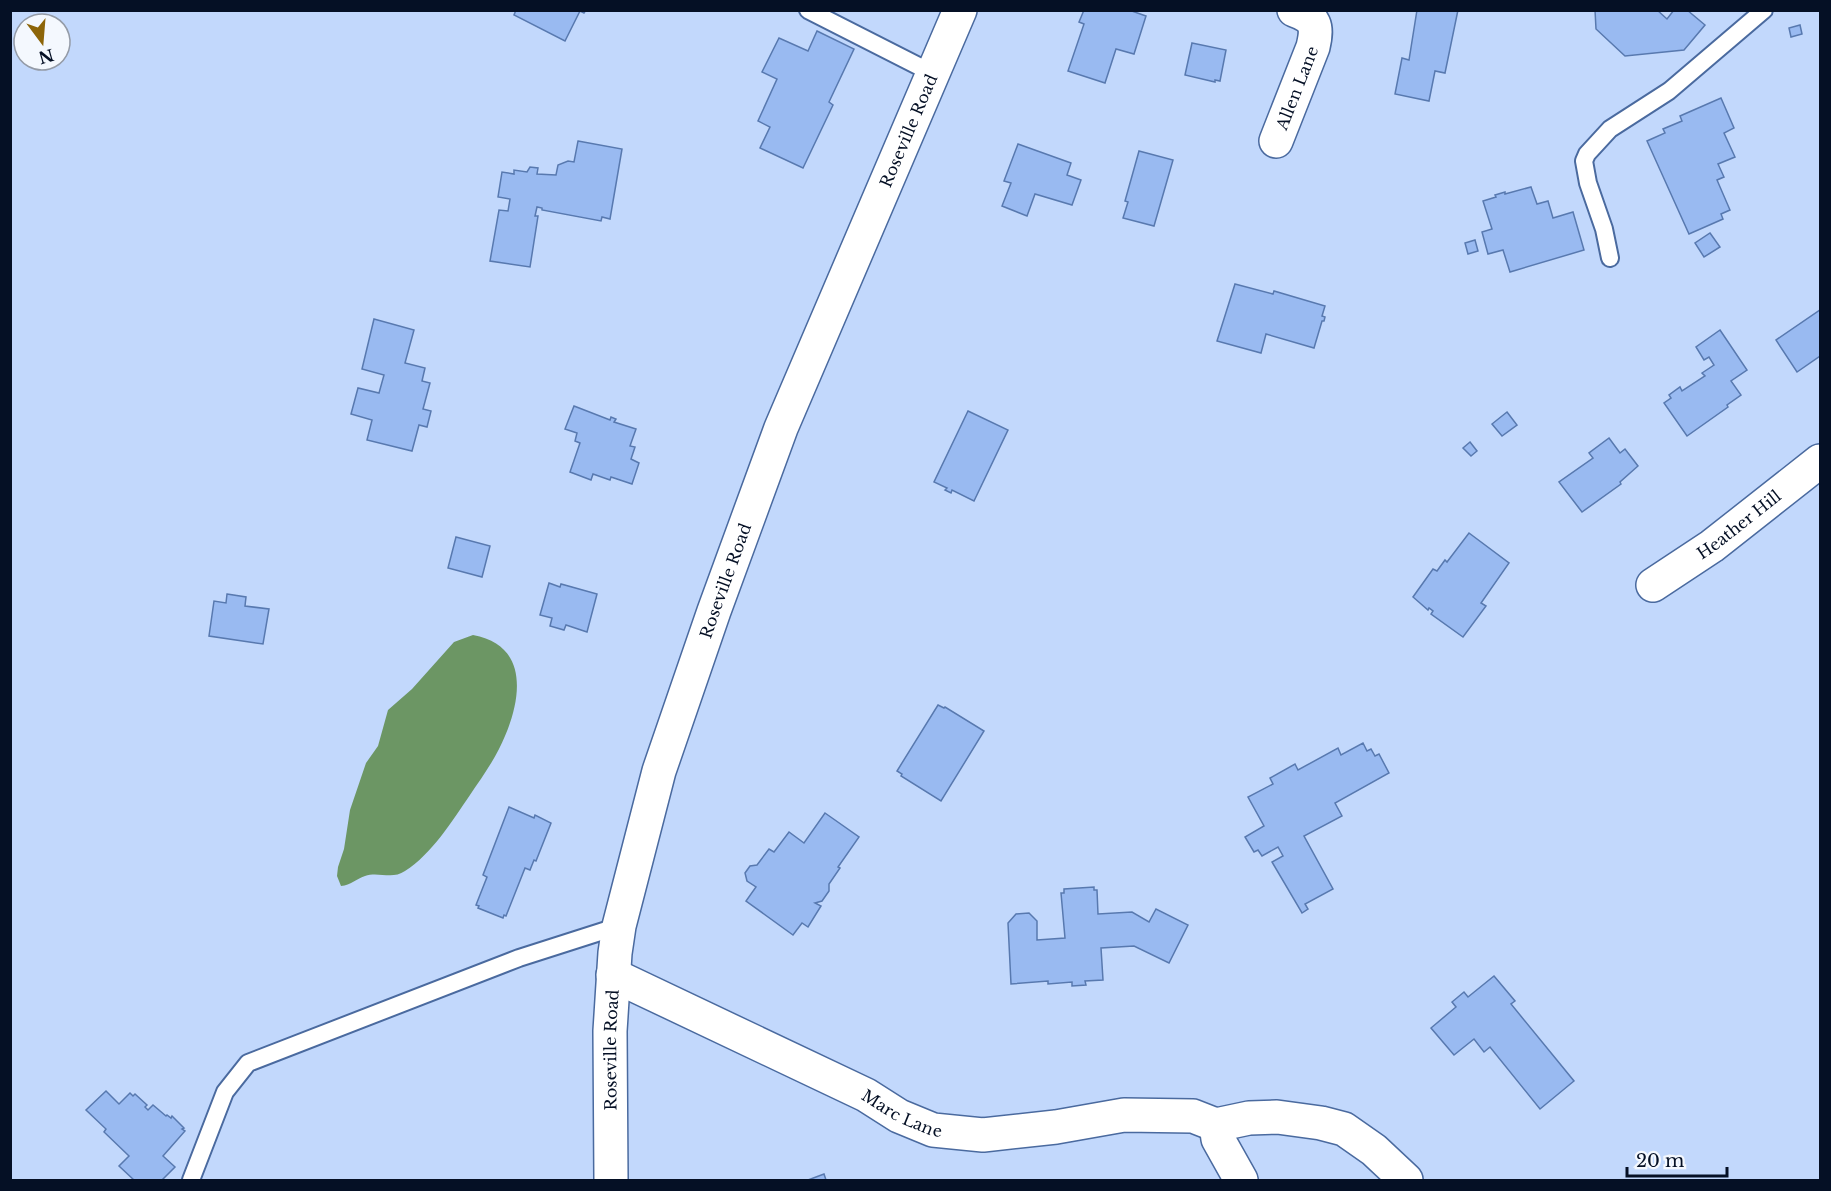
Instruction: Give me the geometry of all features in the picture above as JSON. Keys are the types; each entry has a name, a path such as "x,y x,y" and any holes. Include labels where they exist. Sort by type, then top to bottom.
{"street":[{"name":"Roseville Road","path":"611,1180 610,1031 613,975 619,926 659,771 781,428 960,10"},
{"name":"Allen Lane","path":"1276,141 1316,33 1314,23 1306,15 1294,10"},
{"name":"Heather Hill","path":"1653,585 1712,546 1821,461"},
{"name":"Marc Lane","path":"613,975 866,1095 899,1116 933,1130 983,1135 1056,1127 1124,1115 1193,1116 1216,1125 1249,1118 1277,1117 1321,1123 1344,1129 1374,1150 1406,1180"},
{"path":"1216,1125 1218,1139 1241,1180"}],"lane":[{"path":"808,10 932,73"},
{"path":"1610,258 1604,229 1588,183 1584,161 1587,154 1610,129 1669,91 1764,10"},
{"path":"191,1180 225,1092 248,1063 519,958 619,926"}],"shaded area":[{"path":"473,635 492,641 506,652 514,665 517,681 516,698 499,749 449,826 415,864 400,874 370,875 341,886 337,876 338,867 344,849 350,810 366,763 378,746 388,710 412,689 454,642"}],"building":[{"path":"516,10 586,10 584,13 580,11 565,41 514,15"},
{"path":"1084,10 1129,10 1146,16 1134,54 1116,49 1105,83 1068,71 1084,24 1079,22"},
{"path":"1417,10 1458,10 1445,73 1435,71 1429,101 1395,94 1402,58 1409,60"},
{"path":"1595,10 1657,10 1667,19 1674,10 1687,10 1705,25 1684,50 1625,56 1596,29"},
{"path":"1800,25 1802,34 1791,37 1789,28"},
{"path":"817,31 854,49 829,102 833,105 803,168 760,148 770,127 758,121 777,79 762,72 779,38 808,51"},
{"path":"1192,43 1226,50 1220,81 1215,80 1215,82 1185,75"},
{"path":"1721,98 1734,128 1724,133 1735,157 1718,164 1724,177 1717,180 1730,210 1721,214 1723,219 1689,234 1647,141 1665,133 1663,129 1682,121 1680,116"},
{"path":"578,141 622,149 610,219 602,217 601,221 542,210 537,207 535,216 538,216 530,267 490,261 499,210 508,211 510,199 498,197 502,172 514,174 514,170 527,172 530,167 538,168 537,174 556,175 558,165 568,161 574,162"},
{"path":"1018,144 1071,163 1067,175 1081,180 1072,205 1035,194 1027,216 1002,206 1011,183 1004,181"},
{"path":"1139,151 1173,160 1154,226 1123,218 1128,202 1125,201"},
{"path":"1531,187 1537,204 1548,201 1553,218 1573,212 1584,250 1510,272 1503,250 1488,254 1482,232 1492,229 1483,201 1505,192 1505,194"},
{"path":"1710,233 1720,247 1704,257 1695,243"},
{"path":"1475,240 1478,251 1468,254 1465,243"},
{"path":"1235,284 1273,294 1274,291 1325,306 1322,316 1325,317 1324,321 1322,321 1314,348 1266,334 1261,353 1217,341"},
{"path":"1820,310 1820,356 1797,372 1776,340"},
{"path":"374,319 414,330 405,363 425,368 422,381 430,383 423,409 431,411 427,427 419,425 412,451 367,440 372,420 351,414 358,388 379,393 384,375 362,369"},
{"path":"1720,330 1747,370 1731,381 1741,395 1687,436 1664,403 1671,398 1669,395 1680,387 1682,391 1705,376 1702,373 1714,365 1709,357 1704,360 1696,347"},
{"path":"574,406 610,420 611,417 616,419 614,422 636,429 630,446 635,447 631,459 639,463 632,484 593,474 591,480 570,472 580,443 575,441 577,433 565,429"},
{"path":"968,411 1008,430 974,501 952,490 951,493 945,490 947,488 934,482"},
{"path":"1507,412 1517,425 1502,436 1492,424"},
{"path":"1609,438 1620,453 1625,449 1638,466 1620,482 1621,484 1582,512 1559,482 1593,458 1589,453"},
{"path":"1470,442 1477,451 1471,456 1463,448"},
{"path":"1469,533 1509,563 1481,603 1486,606 1463,637 1431,614 1433,611 1429,608 1428,610 1413,597 1433,569 1437,571 1445,560 1447,562"},
{"path":"456,537 490,546 482,577 448,568"},
{"path":"549,583 597,594 587,632 566,625 564,630 550,626 552,618 540,615"},
{"path":"227,594 246,597 245,606 269,609 263,644 209,636 214,601 226,603"},
{"path":"938,705 984,731 941,801 901,776 902,774 897,771"},
{"path":"1363,743 1367,751 1371,749 1375,756 1379,754 1389,773 1335,803 1342,816 1304,836 1333,889 1305,904 1308,909 1302,913 1272,862 1283,856 1278,847 1262,856 1258,850 1254,852 1245,837 1264,826 1248,797 1273,784 1270,778 1295,764 1298,770 1338,748 1341,755"},
{"path":"509,807 551,823 536,861 534,860 530,870 525,868 506,916 504,915 503,918 478,908 479,906 476,905 487,877 483,875"},
{"path":"825,813 859,837 838,867 840,868 829,884 829,891 822,901 815,903 821,906 808,927 802,923 793,935 746,901 756,887 747,881 745,873 750,866 757,865 769,849 774,852 789,832 804,843"},
{"path":"1094,887 1094,890 1097,890 1098,914 1132,912 1149,922 1156,909 1188,925 1169,963 1134,946 1101,948 1103,980 1085,981 1086,985 1072,986 1072,982 1048,984 1048,981 1011,984 1008,923 1016,914 1029,913 1037,921 1037,940 1065,938 1061,893 1064,893 1064,889"},
{"path":"1494,976 1515,1001 1511,1004 1574,1081 1540,1109 1490,1047 1484,1052 1474,1039 1454,1055 1431,1028 1456,1007 1452,1002 1464,992 1468,997"},
{"path":"106,1091 119,1104 130,1093 133,1096 135,1094 147,1105 145,1107 148,1110 153,1105 166,1116 171,1118 172,1116 184,1128 182,1129 185,1131 163,1156 175,1167 162,1180 134,1180 119,1166 129,1156 104,1132 106,1129 86,1110"},
{"path":"824,1174 826,1180 808,1180"}]}
